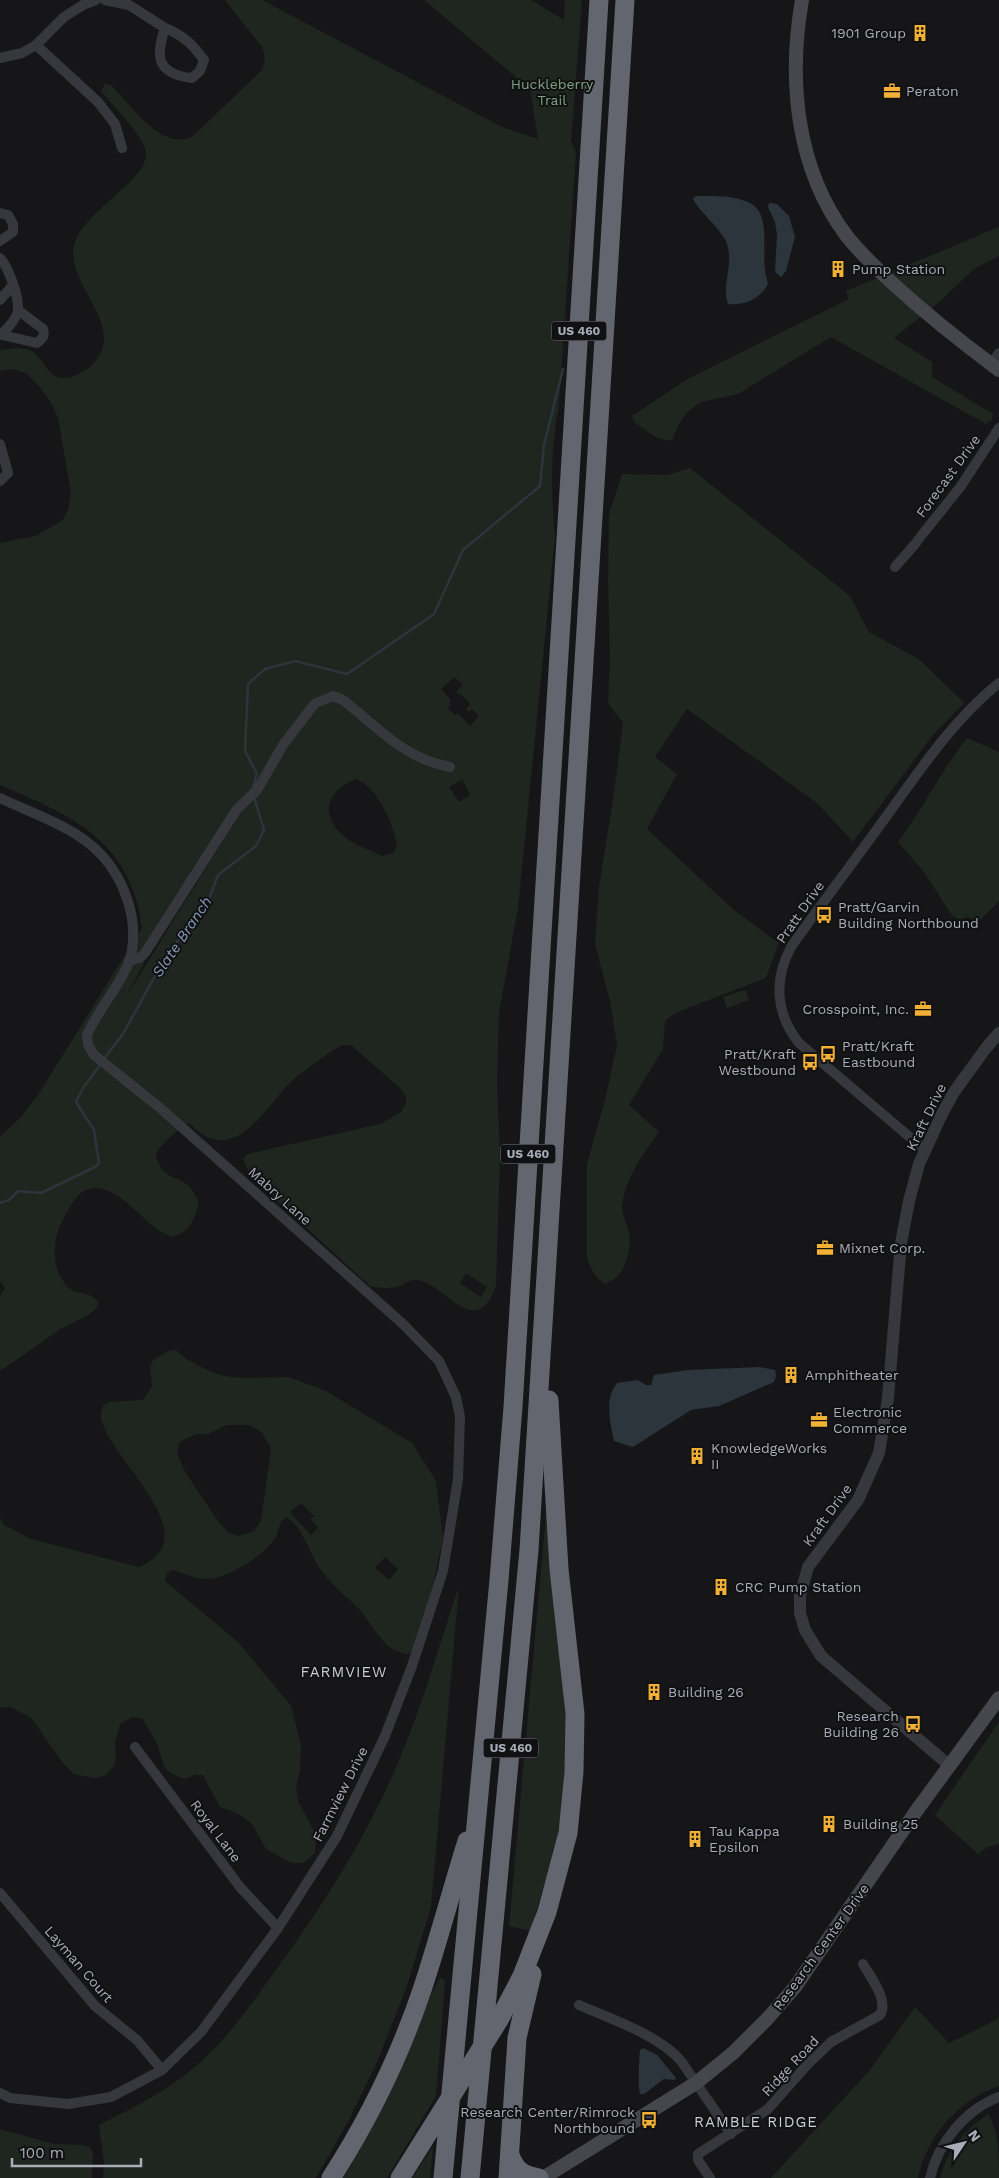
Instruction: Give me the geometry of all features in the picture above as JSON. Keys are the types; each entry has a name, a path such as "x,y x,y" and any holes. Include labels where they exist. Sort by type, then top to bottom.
{"highway":[{"name":"US 460","path":"443,2178 513,1407 599,0"},
{"name":"US 460","path":"470,2178 529,1550 625,0"},
{"path":"508,2178 518,2032 568,1834 573,1797 575,1736 572,1684 559,1569 544,1317"},
{"path":"331,2178 377,2097 410,2020 429,1968 472,1823 478,1809"},
{"path":"400,2178 499,2020 530,1957 547,1912"},
{"path":"510,2155 518,2171 524,2175 539,2178"}],"main road":[{"path":"802,0 795,52 795,87 807,154 817,186 826,205 860,253 930,318 996,362"},
{"name":"Research Center Drive","path":"543,2178 696,2083 751,2036 789,1995 999,1698"},
{"name":"Research Center Drive","path":"555,2178 568,2162"}],"street":[{"path":"0,58 22,53 36,45 64,17 83,5 96,0"},
{"path":"105,0 129,5 188,40 204,60 200,71 192,78 182,77 164,67 159,58 159,46 165,28"},
{"path":"36,45 98,102 115,124 122,148"},
{"path":"0,213 8,215 13,224 13,232 0,241"},
{"path":"0,258 9,271 18,310 39,324 43,329 44,334 37,343 1,335 18,310"},
{"path":"0,300 13,286"},
{"name":"Forecast Drive","path":"895,567 961,486 999,428"},
{"path":"0,444 8,473 0,481"},
{"name":"Pratt Drive","path":"925,1150 799,1043 787,1026 782,1012 778,991 779,979 782,966 791,946 950,731 999,683"},
{"path":"0,798 63,825 85,839 100,853 117,875 126,892 133,930 129,961 139,958 145,952 237,809 257,790 283,745 316,703 333,696 343,700 403,749 430,763 450,766"},
{"name":"Mabry Lane","path":"129,961 90,1029 87,1041 91,1051 159,1107 403,1324 439,1362 448,1378"},
{"name":"Kraft Drive","path":"950,1766 825,1660 807,1635 800,1608 802,1584 808,1567 858,1500 879,1453 888,1398 901,1243 908,1202 925,1150 954,1092 999,1033"},
{"name":"Farmview Drive","path":"0,2093 10,2098 68,2104 111,2097 162,2070 201,2032 278,1928 337,1836 385,1736 412,1666 443,1571 458,1479 460,1448 460,1418 456,1397 448,1378"},
{"name":"Royal Lane","path":"135,1747 240,1887 278,1928"},
{"name":"Layman Court","path":"0,1893 94,2006 137,2040 162,2070"},
{"name":"Ridge Road","path":"710,2178 698,2160 698,2154 774,2104 807,2065 829,2043 880,2015 884,2010 883,2002 864,1964"},
{"path":"579,2005 666,2046 681,2060 731,2134"},
{"path":"930,2178 939,2152 956,2127 978,2108 999,2098"}],"green space":[{"name":"Huckleberry Trail","path":"225,0 262,0 502,127 538,139 530,89 424,0 531,0 564,20 565,0 582,0 571,142 576,152 559,405 553,455 552,487 555,537 518,908 499,1013 497,1083 500,1159 496,1285 488,1302 480,1309 470,1310 460,1306 428,1284 418,1280 412,1280 393,1288 370,1286 251,1177 243,1159 247,1154 380,1124 401,1112 406,1103 406,1097 402,1090 351,1045 343,1045 321,1058 295,1079 284,1089 261,1117 242,1134 231,1139 219,1140 207,1137 189,1123 163,1144 156,1153 163,1171 188,1186 199,1204 193,1221 183,1232 171,1237 157,1229 125,1201 106,1190 96,1188 82,1192 68,1210 59,1229 55,1242 56,1264 60,1276 68,1287 92,1296 99,1303 96,1309 87,1316 62,1328 0,1371 0,1296 5,1288 0,1281 0,1137 21,1117 38,1095 143,926 141,925 138,906 132,888 122,868 110,851 95,836 60,812 0,785 0,543 35,536 62,521 68,510 71,492 58,418 51,403 39,386 26,373 12,369 0,371 0,350 17,348 30,350 38,356 50,372 60,378 72,377 89,368 102,351 104,337 101,323 80,281 73,252 77,238 86,224 139,172 145,160 145,148 142,141 101,91 105,83 112,86 137,114 158,132 169,138 180,140 192,137 263,69 265,57 262,47","holes":["454,677 463,685 456,692 459,695 460,693 470,704 466,709 469,712 472,709 479,716 470,726 458,713 455,715 448,708 451,700 441,689","314,709 251,801 243,808 126,997 166,921 253,787","356,779 364,783 377,798 388,817 395,837 397,846 393,853 382,856 350,841 337,830 329,813 329,805 332,797 346,784","462,779 470,795 459,802 449,787","466,1273 487,1287 481,1297 460,1283"]},
{"path":"999,227 999,256 974,269 939,302 894,338 932,362 932,377 993,414 992,420 986,424 831,337 738,394 701,402 687,412 678,426 672,441 657,438 634,422 632,416 689,378 849,299 846,291"},
{"path":"690,468 850,596 869,632 920,660 964,703 932,736 853,842 817,803 687,709 655,757 677,774 647,829 735,911 779,943 766,978 675,1013 665,1021 663,1049 629,1105 659,1132 631,1176 624,1196 622,1210 630,1240 626,1263 617,1276 604,1284 593,1272 587,1257 587,1164 605,1100 617,1045 610,1001 595,944 599,886 623,723 608,703 610,661 609,514 622,474 668,475"},
{"path":"967,738 999,752 999,901 979,921 967,917 960,920 951,914 924,872 898,842"},
{"path":"745,990 749,1000 727,1008 723,997"},
{"path":"176,1350 188,1360 209,1371 224,1376 243,1378 289,1377 326,1391 412,1443 436,1481 443,1538 432,1590 414,1650 408,1654 395,1650 385,1643 359,1609 323,1573 301,1533 286,1517 282,1521 276,1537 264,1551 226,1575 208,1579 173,1570 167,1573 165,1581 238,1642 291,1706 301,1745 300,1771 296,1785 298,1801 316,1835 315,1853 303,1863 291,1863 266,1849 252,1824 239,1814 220,1807 203,1775 194,1775 185,1779 167,1770 157,1744 143,1719 133,1717 120,1724 115,1742 116,1760 113,1767 104,1776 95,1778 74,1774 62,1762 32,1719 11,1707 0,1707 0,1518 4,1525 31,1539 139,1567 159,1553 165,1536 160,1516 149,1495 107,1434 101,1414 103,1406 109,1402 143,1400 152,1386 150,1368 153,1360 168,1351","holes":["227,1425 250,1425 262,1433 271,1448 261,1521 254,1531 238,1536 228,1532 218,1521 185,1472 177,1453 180,1442 196,1434 208,1434","301,1503 314,1516 311,1519 318,1528 311,1535 290,1512","385,1557 398,1569 389,1580 375,1568"]},
{"path":"548,1492 565,1715 566,1753 562,1808 555,1850 530,1931 509,1926"},
{"path":"459,1586 431,1907 406,1989 377,2062 349,2120 316,2178 103,2178 104,2163 99,2125 162,2091 196,2066 220,2043 297,1941 329,1893 359,1843 397,1765 422,1699"},
{"path":"999,1722 999,1844 987,1847 978,1854 935,1815"},
{"path":"440,1978 445,1982 436,2096 387,2178 343,2178 390,2093 433,1990"},
{"path":"915,2007 949,2043 998,2019 999,2012 999,2086 970,2100 946,2122 929,2148 918,2178 771,2178 870,2070"},
{"path":"988,2114 992,2120 996,2136 999,2178 940,2178 947,2159 958,2142"},
{"path":"0,2129 54,2144 90,2147 93,2154 92,2178 0,2178"},
{"path":"433,2146 430,2178 412,2178"}],"shaded area":[{"path":"696,196 744,200 757,208 761,215 764,233 765,273 768,284 761,294 746,303 728,304 726,289 729,258 726,241 694,202 693,198"},
{"path":"769,203 777,204 789,216 795,237 786,271 781,277 775,272 777,235 775,222 768,207"},
{"path":"760,1367 775,1370 774,1382 719,1406 691,1410 633,1447 614,1441 609,1404 610,1396 617,1383 638,1380 646,1385 651,1385 654,1375 688,1370"},
{"path":"643,2048 657,2055 676,2078 674,2080 664,2079 644,2094 640,2094 640,2050"}],"waterway":[{"name":"Slate Branch","path":"252,790 257,774 245,751 248,684 265,669 295,661 347,674 434,614 463,550 540,486 544,445 563,369"},
{"name":"Slate Branch","path":"103,1060 123,1034 166,956 207,904 218,875 256,846 264,830 254,797"},
{"name":"Slate Branch","path":"0,1203 9,1200 18,1191 41,1193 95,1167 99,1163 94,1130 76,1102 83,1088 100,1065"}],"place":[{"name":"1901 Group","path":"920,33"},
{"name":"Peraton","path":"892,91"},
{"name":"Pump Station","path":"838,269"},
{"name":"Pratt/Garvin Building Northbound","path":"824,915"},
{"name":"Crosspoint, Inc.","path":"923,1009"},
{"name":"Pratt/Kraft Eastbound","path":"828,1054"},
{"name":"Pratt/Kraft Westbound","path":"810,1062"},
{"name":"Mixnet Corp.","path":"825,1248"},
{"name":"Amphitheater","path":"791,1375"},
{"name":"Electronic Commerce","path":"819,1420"},
{"name":"KnowledgeWorks II","path":"697,1456"},
{"name":"CRC Pump Station","path":"721,1587"},
{"name":"Building 26","path":"654,1692"},
{"name":"Research Building 26","path":"913,1724"},
{"name":"Building 25","path":"829,1824"},
{"name":"Tau Kappa Epsilon","path":"695,1839"},
{"name":"Research Center/Rimrock Northbound","path":"649,2120"}],"district":[{"name":"FARMVIEW","path":"344,1672"},
{"name":"RAMBLE RIDGE","path":"756,2122"}]}
